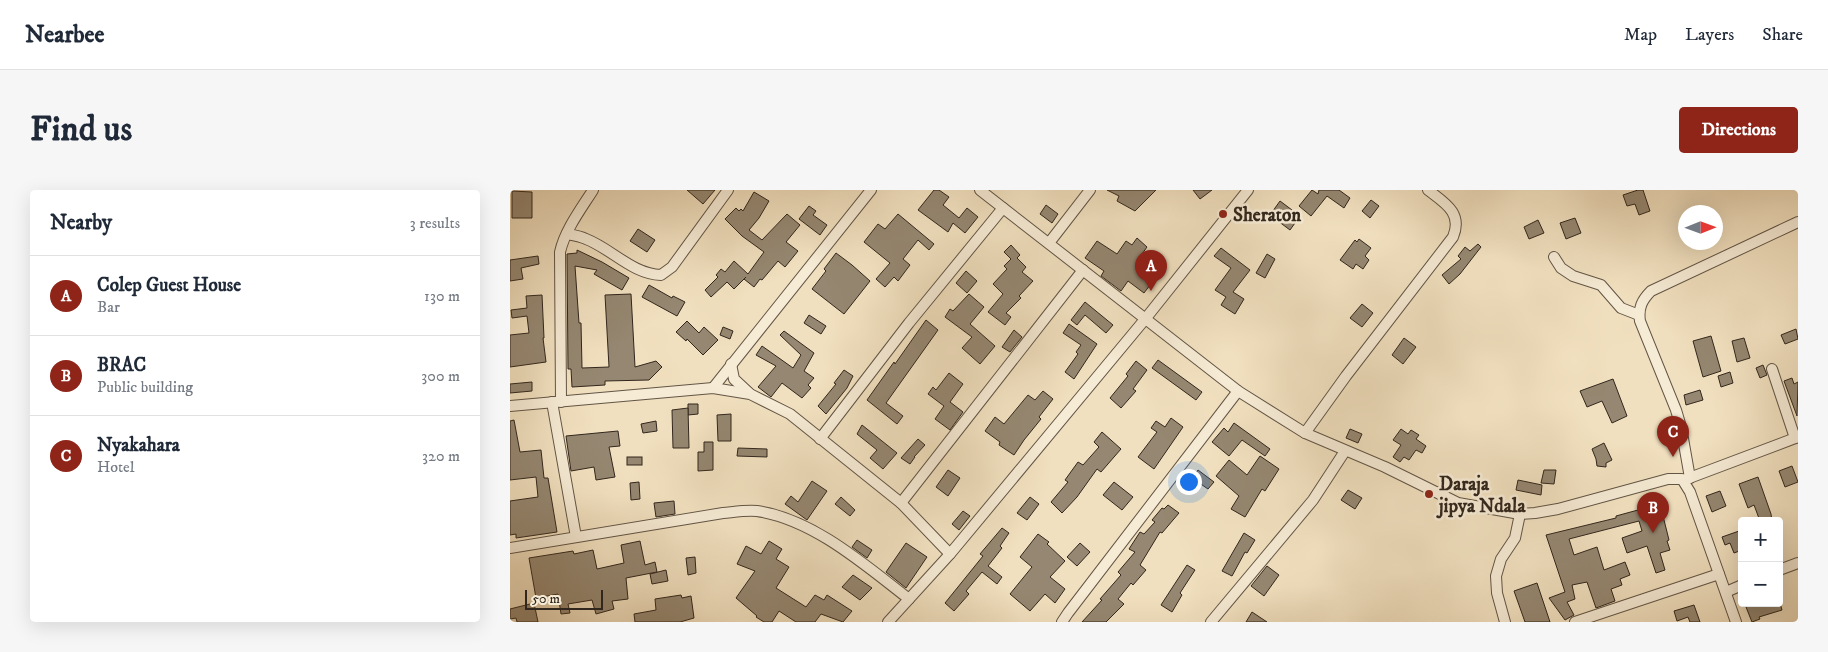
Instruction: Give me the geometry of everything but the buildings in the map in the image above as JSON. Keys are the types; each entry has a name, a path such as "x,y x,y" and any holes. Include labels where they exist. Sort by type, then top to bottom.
{"street":[{"path":"576,537 556,402 560,252 566,234 594,190"},
{"path":"566,234 586,239 631,266 651,274 661,275 672,267 728,190"},
{"path":"713,388 871,190"},
{"path":"980,190 1238,391 1306,433 1385,467 1458,503 1520,514 1558,509 1668,479 1686,479 1796,438 1772,370"},
{"path":"1049,243 1090,190"},
{"path":"888,622 950,554 1146,318 1248,190"},
{"path":"1306,433 1346,376 1453,237 1456,228 1454,213 1428,190"},
{"path":"820,439 909,323 1003,208"},
{"path":"1736,622 1686,479 1681,427 1676,410 1639,315 1642,302 1651,291 1798,222"},
{"path":"1554,257 1561,268 1573,276 1601,286 1621,308 1639,315"},
{"path":"901,503 1083,270"},
{"path":"731,364 734,379 750,394 790,414 901,503 950,554"},
{"path":"510,406 713,388 750,394"},
{"path":"1062,622 1238,391"},
{"path":"1211,622 1313,500 1345,451"},
{"path":"510,548 722,513 756,511 784,518 808,529 850,555 908,599"},
{"path":"1505,622 1496,593 1497,569 1501,559 1515,538 1520,514"},
{"path":"1783,569 1798,563"},
{"path":"1575,622 1719,574"},
{"path":"1726,592 1738,587"}],"place":[{"name":"Sheraton","path":"1223,214"},
{"name":"Colep Guest House","path":"1151,291"},
{"name":"Nyakahara","path":"1673,457"},
{"name":"Daraja jipya Ndala","path":"1429,494"},
{"name":"BRAC","path":"1653,533"}]}
